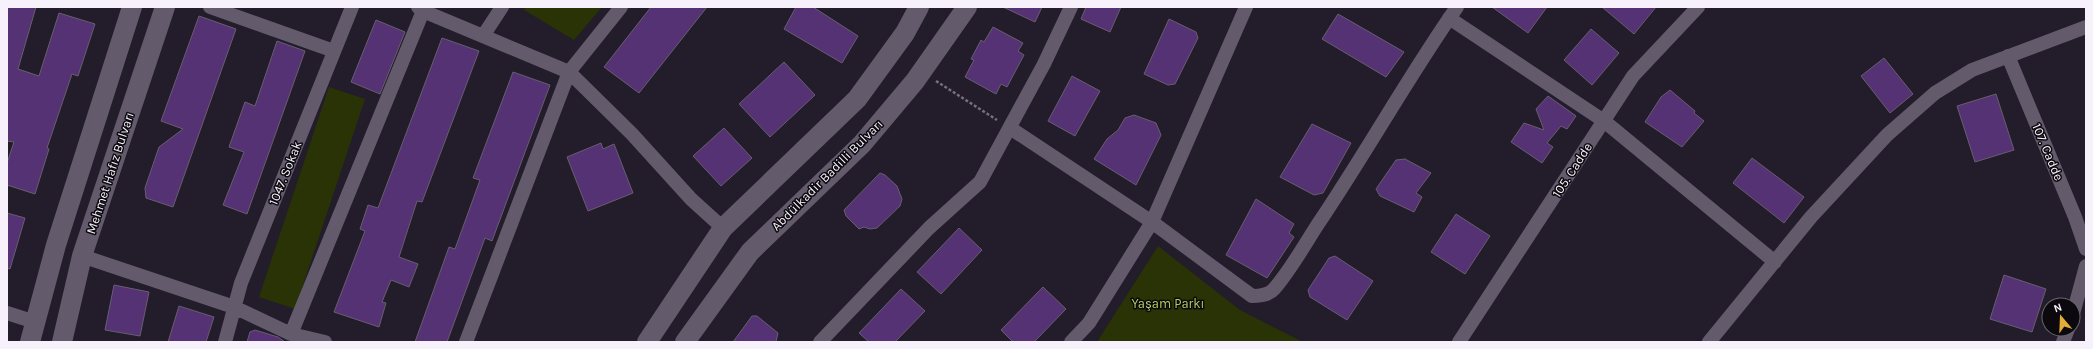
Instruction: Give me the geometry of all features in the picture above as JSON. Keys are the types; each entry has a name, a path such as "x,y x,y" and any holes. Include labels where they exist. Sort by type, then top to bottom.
{"main road":[{"path":"30,342 56,245 132,7"},
{"name":"Mehmet Hafız Bulvarı","path":"62,342 82,256 165,7"},
{"path":"647,342 723,228 857,100 905,33 918,7"},
{"name":"Abdülkadir Badilli Bulvarı","path":"685,342 750,252 862,144 922,72 967,7"}],"street":[{"path":"210,7 334,51"},
{"name":"1047. Sokak","path":"225,342 241,283 352,7"},
{"path":"483,36 502,7"},
{"path":"466,342 569,72 621,7"},
{"path":"820,342 929,228 980,182 1044,64 1071,7"},
{"path":"1071,342 1089,323 1152,222 1246,7"},
{"name":"105. Cadde","path":"1459,342 1633,76 1698,7"},
{"path":"291,334 420,9 569,72 632,134 691,199 723,228"},
{"path":"1010,128 1152,222 1252,296 1262,296 1273,290 1345,184 1417,67 1453,13 1604,121 1775,262"},
{"path":"1709,342 1811,218 1887,135 1935,93 1972,70 2086,27"},
{"name":"107. Cadde","path":"2008,56 2084,234 2086,249"},
{"path":"82,256 234,307 291,334 325,342"},
{"path":"2078,297 2086,266"},
{"path":"7,313 35,322"}],"path":[{"path":"922,72 1010,128"}],"green space":[{"path":"526,7 602,7 574,40 524,10"},
{"path":"329,87 365,99 295,309 259,297"},
{"name":"Yaşam Parkı","path":"1158,246 1240,310 1303,342 1097,342"}],"building":[{"path":"7,7 36,7 18,69 39,76 59,13 95,24 78,76 72,74 47,148 49,149 35,194 7,185 7,163 14,142 7,141"},
{"path":"651,7 707,7 639,93 604,67"},
{"path":"796,7 813,7 858,36 842,63 784,29"},
{"path":"1003,7 1042,7 1035,22"},
{"path":"1086,7 1121,7 1110,32 1081,19"},
{"path":"1492,7 1547,7 1528,33"},
{"path":"1602,7 1656,7 1634,34"},
{"path":"1338,14 1404,52 1386,77 1322,39"},
{"path":"199,16 236,29 173,207 146,198 145,188 159,147 183,129 161,121"},
{"path":"1169,19 1196,32 1198,38 1175,84 1168,85 1144,74"},
{"path":"376,20 405,32 380,94 351,82"},
{"path":"993,27 1023,43 1018,51 1024,55 1007,87 1001,84 996,94 965,77 974,60 971,59 981,40 984,42"},
{"path":"1591,29 1619,53 1592,85 1564,60"},
{"path":"442,38 479,51 422,202 417,201 399,257 418,264 409,287 391,280 382,302 386,303 379,327 334,312 365,231 360,229 368,205 378,208"},
{"path":"277,41 305,51 247,214 223,205 244,152 229,147 245,102 255,106"},
{"path":"1884,58 1913,94 1890,113 1861,76"},
{"path":"784,62 815,95 770,137 739,104"},
{"path":"513,72 550,85 492,241 485,238 447,342 415,342 449,247 455,249 480,180 473,178"},
{"path":"1072,76 1100,91 1075,136 1048,121"},
{"path":"1670,90 1695,111 1694,113 1704,121 1682,147 1645,122 1661,97"},
{"path":"1996,94 2014,150 1975,162 1957,106"},
{"path":"1548,96 1576,116 1567,129 1561,126 1547,143 1553,147 1542,163 1511,142 1524,123 1544,130 1536,109"},
{"path":"1134,115 1156,123 1161,135 1136,185 1094,159 1107,139 1118,130 1125,118"},
{"path":"1312,124 1351,143 1323,193 1314,195 1280,177"},
{"path":"724,128 752,158 721,186 693,156"},
{"path":"601,143 603,149 614,144 633,193 588,211 567,157"},
{"path":"1752,158 1804,197 1784,223 1733,183"},
{"path":"1405,159 1431,173 1416,193 1422,197 1414,212 1380,196 1376,189 1396,160"},
{"path":"880,173 885,175 897,186 902,199 900,206 877,228 870,229 864,227 859,229 846,216 844,210"},
{"path":"1256,199 1294,224 1289,233 1294,237 1267,278 1226,255"},
{"path":"7,213 25,218 10,269 7,268"},
{"path":"1456,214 1490,236 1465,274 1431,252"},
{"path":"959,228 982,250 941,294 917,272"},
{"path":"1335,256 1373,281 1347,320 1310,297 1308,290 1329,258"},
{"path":"2004,275 2046,289 2043,297 2041,297 2041,304 2032,332 1990,319"},
{"path":"114,285 149,292 140,336 105,330"},
{"path":"1043,287 1066,309 1034,342 1013,342 1001,330"},
{"path":"901,289 925,311 895,342 869,342 859,333"},
{"path":"179,306 214,317 206,342 168,342"},
{"path":"752,316 757,316 778,333 776,342 733,342"},
{"path":"255,330 278,337 285,342 247,342 250,332"}]}
